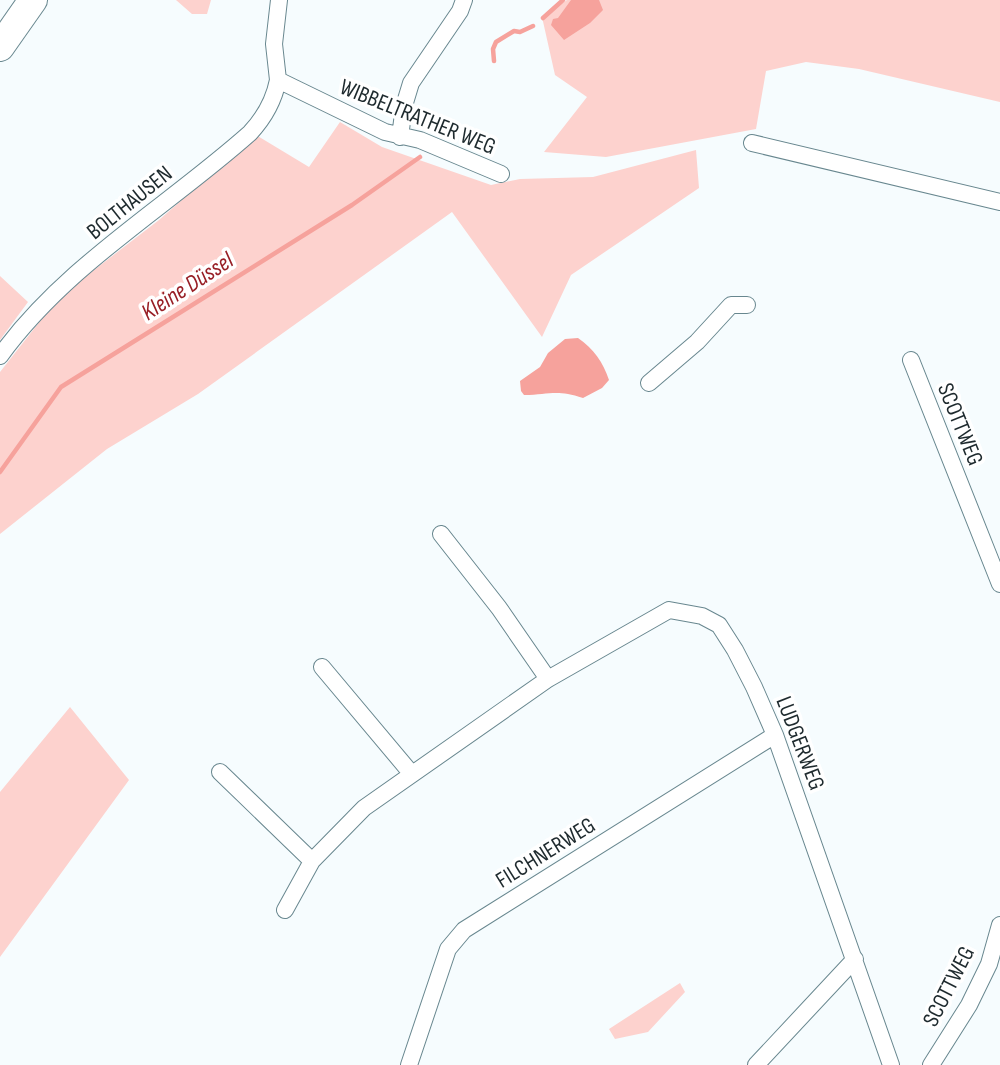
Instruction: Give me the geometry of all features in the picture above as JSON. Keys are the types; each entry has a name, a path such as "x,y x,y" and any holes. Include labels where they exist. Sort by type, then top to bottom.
{"highway":[{"path":"0,47 33,0"}],"street":[{"path":"278,79 274,44 279,0"},
{"path":"400,137 404,106 411,83 460,11 464,0"},
{"name":"WIBBELTRATHER WEG","path":"278,79 323,103 400,137 420,140 501,174"},
{"name":"BOLTHAUSEN","path":"0,355 33,314 67,281 250,133 265,112 278,79"},
{"path":"752,143 1000,202"},
{"path":"649,383 697,342 731,305 747,305"},
{"name":"SCOTTWEG","path":"911,360 1000,584"},
{"path":"441,534 506,617 548,679"},
{"name":"LUDGERWEG","path":"285,910 312,861 364,808 411,773 548,679 669,610 702,616 719,625 735,650 775,735 891,1065"},
{"path":"322,667 411,773"},
{"name":"FILCHNERWEG","path":"409,1065 448,950 464,930 775,735"},
{"path":"220,772 312,861"},
{"name":"SCOTTWEG","path":"931,1065 969,1005 989,964 1000,925"},
{"path":"755,1065 855,959"}],"shaded area":[{"path":"176,0 211,0 207,14 192,14"},
{"path":"567,0 1000,0 1000,102 859,69 806,62 766,71 756,129 606,157 544,152 587,97 555,75 542,17"},
{"path":"571,0 599,0 603,10 590,23 564,40 551,25 553,19 558,18"},
{"path":"340,122 382,147 491,185 520,179 593,177 696,150 699,188 571,275 542,337 452,212 198,394 107,449 0,534 0,372 59,297 159,220 256,135 309,167"},
{"path":"0,276 28,302 0,340"},
{"path":"578,338 593,351 604,367 609,380 602,388 583,398 559,393 524,395 520,381 540,367 548,353 565,339"},
{"path":"70,707 129,780 0,957 0,792"},
{"path":"680,983 685,992 648,1032 615,1039 609,1029"}],"waterway":[{"name":"Kleine Düssel","path":"543,18 563,0"},
{"name":"Kleine Düssel","path":"494,61 493,49 496,42 514,31 520,32 533,26"},
{"name":"Kleine Düssel","path":"0,472 61,387 352,205 420,157"}]}
